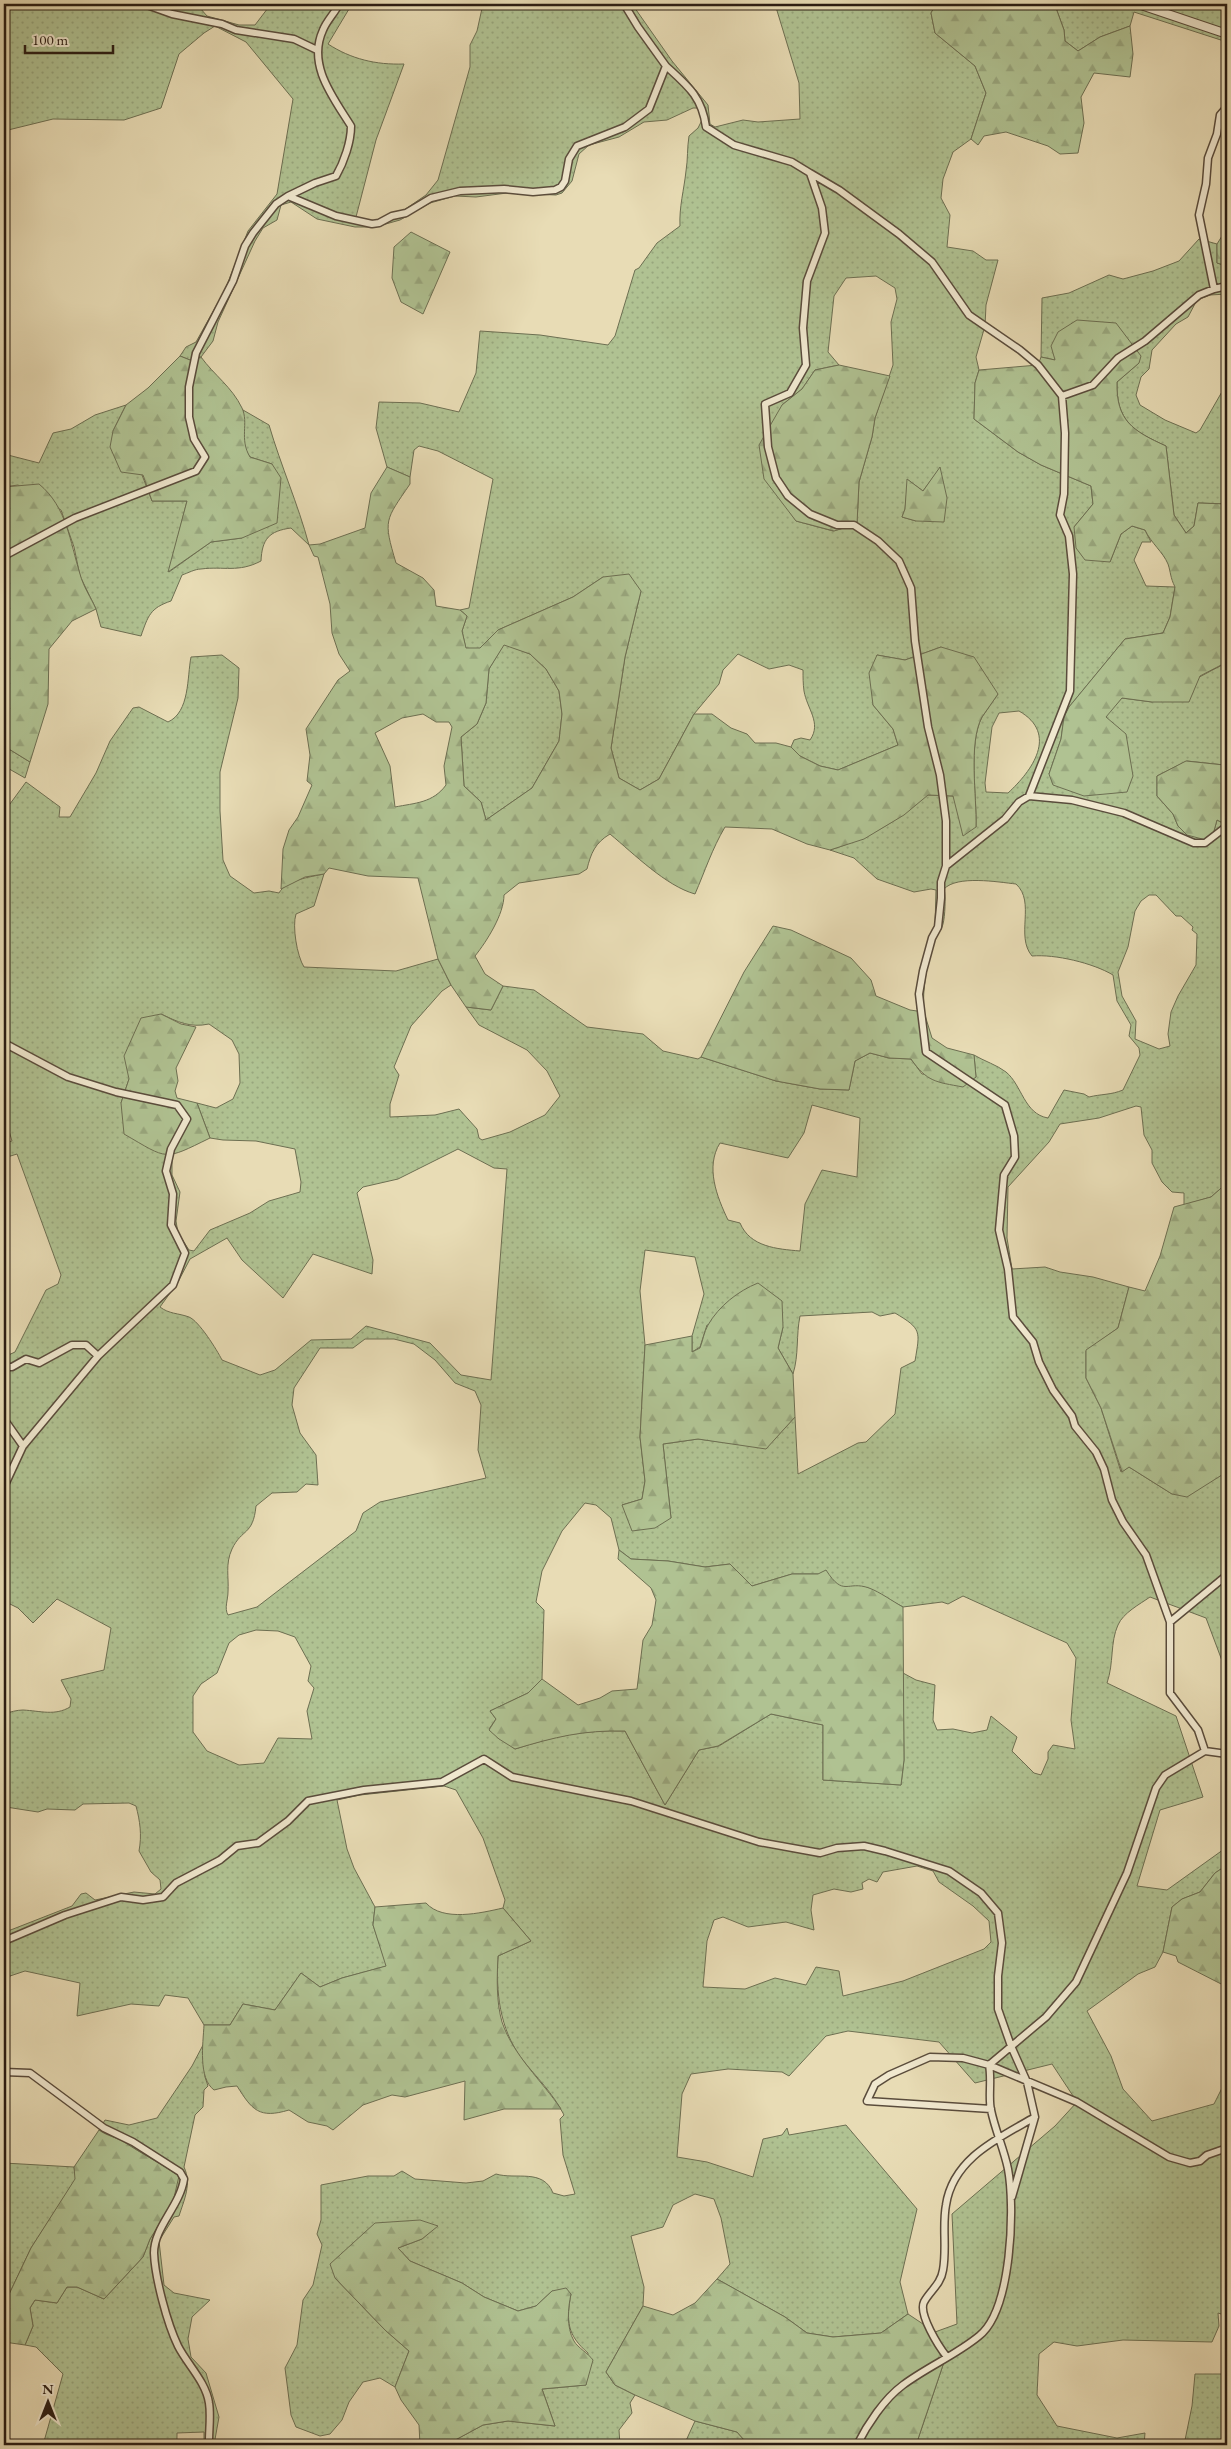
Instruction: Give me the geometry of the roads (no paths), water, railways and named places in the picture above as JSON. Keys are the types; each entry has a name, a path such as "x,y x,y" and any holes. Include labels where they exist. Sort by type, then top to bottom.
{"street":[{"path":"144,4 172,14 222,24 236,30 294,38 317,50"},
{"path":"4,556 75,518 196,471 205,457 194,439 190,417 190,387 196,353 233,281 249,240 276,204 315,183 336,176 344,163 351,126 323,80 317,50 323,29 339,4"},
{"path":"624,4 666,66 698,98 704,109 706,127 734,145 792,162 839,190 906,240 932,262 969,315 1032,360 1062,396 1064,494 1060,515 1069,536 1073,574 1070,691 1029,796"},
{"path":"1138,4 1227,34"},
{"path":"288,196 336,216 372,224 406,213 431,198 460,191 504,189 533,192 555,190 561,187 565,181 569,159 577,146 625,127 649,109 666,66"},
{"path":"1214,289 1199,215 1206,184 1208,158 1217,134 1220,115 1227,107"},
{"path":"810,173 822,208 825,233 807,282 803,328 806,365 790,394 765,404 768,447 776,478 788,496 810,514 836,525 854,525 878,541 899,561 912,588 915,641 928,727 940,775 946,821 946,866 941,882 938,927 932,938 922,971 919,994 926,1052 1005,1105 1014,1136 1014,1157 1004,1175 999,1230 1008,1269 1013,1317 1033,1342 1039,1362 1053,1390 1072,1416 1075,1426 1096,1452 1104,1470 1112,1500 1123,1522 1146,1555 1170,1622 1170,1693 1198,1730 1205,1751"},
{"path":"1062,396 1094,385 1118,358 1145,341 1199,295 1227,286"},
{"path":"946,866 1005,819 1019,802 1029,796 1072,800 1124,813 1194,843 1205,844 1227,826"},
{"path":"4,1042 68,1078 116,1092 177,1105 186,1119 171,1149 166,1171 173,1194 171,1225 185,1253 173,1285 98,1356 23,1446 4,1488"},
{"path":"4,1367 12,1367 26,1360 39,1363 72,1345 86,1345 98,1356"},
{"path":"4,1419 23,1446"},
{"path":"1170,1622 1227,1576"},
{"path":"989,2065 1046,2017 1076,1982 1127,1873 1156,1788 1165,1775 1205,1751 1227,1754"},
{"path":"4,1941 65,1915 121,1897 143,1900 163,1897 176,1883 220,1860 237,1846 258,1843 288,1821 308,1801 364,1790 442,1782 484,1759 512,1777 586,1790 630,1801 759,1842 820,1853 837,1848 864,1846 949,1871 981,1893 998,1913 1002,1943 998,1976 998,2009 1011,2046 1027,2082 1035,2117 1012,2197 1005,2286 996,2314 981,2335 900,2386 863,2433 857,2445"},
{"path":"991,2109 866,2101 875,2084 889,2075 930,2057 963,2058 989,2065 1077,2102 1168,2157 1190,2163 1200,2161 1207,2155 1227,2148"},
{"path":"989,2065 992,2080 991,2109 1000,2137 1012,2197"},
{"path":"4,2072 30,2073 83,2114 180,2172 184,2179 174,2209 157,2234 154,2253 166,2313 178,2345 200,2380 209,2402 209,2441 201,2445"},
{"path":"947,2357 937,2345 922,2310 923,2303 937,2285 943,2271 946,2204 957,2173 984,2147 1035,2117"},
{"path":"755,2445 764,2445"}]}
